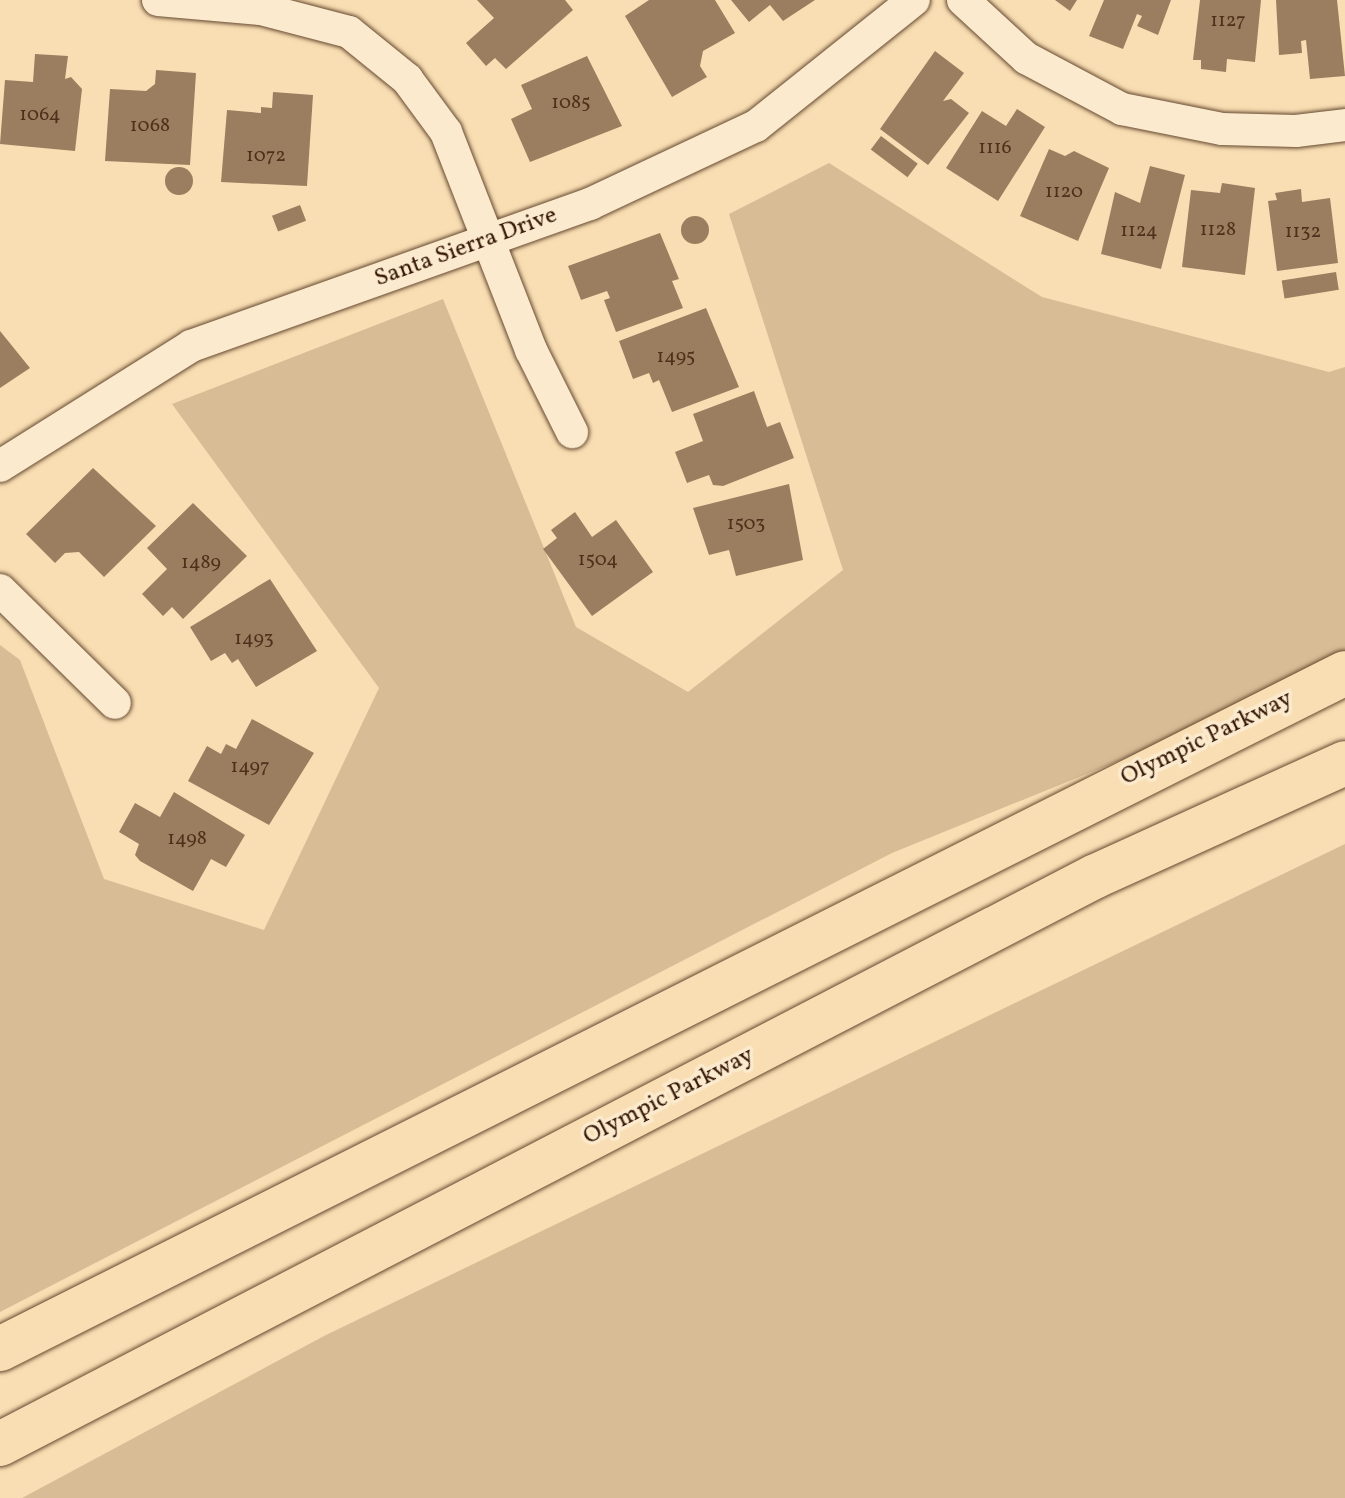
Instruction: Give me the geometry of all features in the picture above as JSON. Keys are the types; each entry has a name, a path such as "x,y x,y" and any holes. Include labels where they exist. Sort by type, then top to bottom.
{"main road":[{"name":"Olympic Parkway","path":"0,1349 1345,673"},
{"name":"Olympic Parkway","path":"0,1444 1096,876 1345,763"}],"street":[{"path":"158,0 261,9 349,32 407,79 446,132 531,350 572,432"},
{"name":"Santa Sierra Drive","path":"0,466 191,346 590,204 756,126 914,0"},
{"path":"963,0 1026,58 1122,109 1163,121 1222,129 1296,131 1345,125"},
{"path":"0,590 115,703"}],"shaded area":[{"path":"829,163 1042,297 1329,372 1345,367 1345,669 892,853 0,1312 0,645 20,660 104,879 264,930 379,688 172,404 443,299 576,627 688,692 843,570 729,214"},
{"path":"1345,844 1345,1498 22,1498 326,1335"}],"building":[{"path":"477,0 565,0 573,10 506,69 495,58 486,66 466,43 494,18"},
{"path":"649,0 715,0 735,33 703,51 700,66 707,77 672,97 625,16"},
{"path":"731,0 815,0 783,21 770,5 749,22"},
{"path":"1055,0 1077,0 1070,11"},
{"path":"1104,0 1171,0 1158,35 1137,26 1142,16 1137,14 1123,49 1089,36"},
{"path":"1200,0 1261,0 1255,62 1227,59 1226,72 1201,69 1201,60 1193,60"},
{"path":"1276,0 1337,0 1345,76 1310,79 1306,40 1301,41 1302,53 1279,55"},
{"path":"935,51 964,73 943,101 951,99 969,113 928,165 880,129"},
{"path":"35,54 68,56 65,79 71,77 82,89 75,151 0,144 5,80 33,82"},
{"path":"587,56 622,126 530,162 511,119 532,109 521,85"},
{"path":"156,70 196,73 190,165 105,161 110,89 146,91 155,84"},
{"path":"273,92 313,95 307,186 221,182 227,110 261,113 261,107 272,108"},
{"path":"1017,109 1045,127 998,201 946,168 982,111 1006,126"},
{"path":"881,136 918,164 908,177 871,150"},
{"path":"1049,149 1065,156 1074,151 1109,168 1078,241 1020,216"},
{"path":"1150,166 1185,175 1161,269 1101,254 1115,192 1140,203"},
{"path":"179,167 189,171 193,181 189,191 179,195 169,191 165,181 169,171"},
{"path":"1222,183 1255,188 1245,275 1182,267 1191,190 1220,193"},
{"path":"1301,189 1302,202 1330,198 1338,263 1277,271 1268,201 1277,200 1275,193"},
{"path":"300,205 306,221 278,232 272,216"},
{"path":"695,216 705,220 709,230 705,240 695,244 685,240 681,230 685,220"},
{"path":"660,233 679,279 672,281 683,308 616,332 604,300 610,298 607,291 581,300 568,266"},
{"path":"1336,272 1339,290 1284,298 1282,281"},
{"path":"706,308 739,387 672,412 659,380 653,383 649,373 633,379 619,341"},
{"path":"0,331 30,368 0,388"},
{"path":"754,391 767,427 780,422 794,458 723,486 713,485 709,475 687,483 675,452 703,441 693,414"},
{"path":"93,468 156,526 104,577 79,552 65,553 55,563 26,534"},
{"path":"789,484 803,560 736,576 729,550 709,555 693,508"},
{"path":"193,503 247,556 183,619 172,607 163,616 142,594 167,569 147,548"},
{"path":"575,512 592,537 616,520 653,572 592,616 543,549 557,538 551,530"},
{"path":"270,579 317,651 256,687 238,659 232,663 225,653 211,661 190,627"},
{"path":"252,719 314,753 269,825 188,781 207,746 221,754 226,744 236,749"},
{"path":"174,792 245,835 226,867 211,859 193,891 140,861 135,855 139,844 119,832 135,803 160,817"}]}
